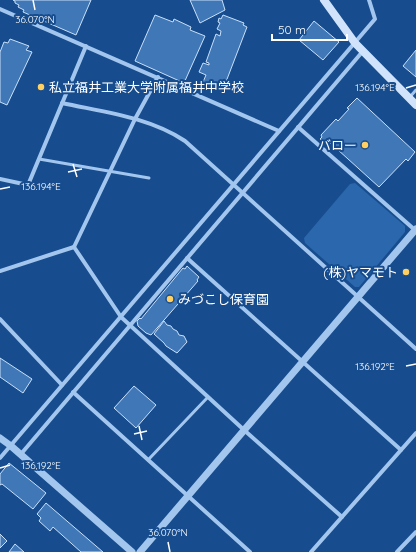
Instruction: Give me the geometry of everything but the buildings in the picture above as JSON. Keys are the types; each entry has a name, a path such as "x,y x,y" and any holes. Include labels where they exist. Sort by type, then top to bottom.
{"main road":[{"path":"324,0 355,43 416,105"}],"street":[{"path":"0,458 355,43 374,19 369,0"},
{"path":"0,9 279,130"},
{"path":"0,179 28,185 86,46"},
{"path":"21,454 363,51"},
{"path":"0,271 74,247 135,119 158,77"},
{"path":"62,103 135,119 178,136 416,349"},
{"path":"140,552 416,230 298,127"},
{"path":"74,247 121,317 244,430 342,517"},
{"path":"187,258 401,450"},
{"path":"0,319 62,386"},
{"path":"73,392 250,552"},
{"path":"311,552 416,434"},
{"path":"0,438 21,454 132,552"},
{"path":"398,552 416,532"}],"lane":[{"path":"409,99 416,90"},
{"path":"39,159 149,178"},
{"path":"148,460 208,397"}],"shaded area":[{"path":"355,183 405,226 405,232 359,287 355,287 305,243 304,238 350,184"}],"place":[{"name":"私立福井工業大学附属福井中学校","path":"41,87"},
{"name":"バロー","path":"365,145"},
{"name":"(株)ヤマモト","path":"406,272"},
{"name":"みづこし保育園","path":"170,299"}]}
